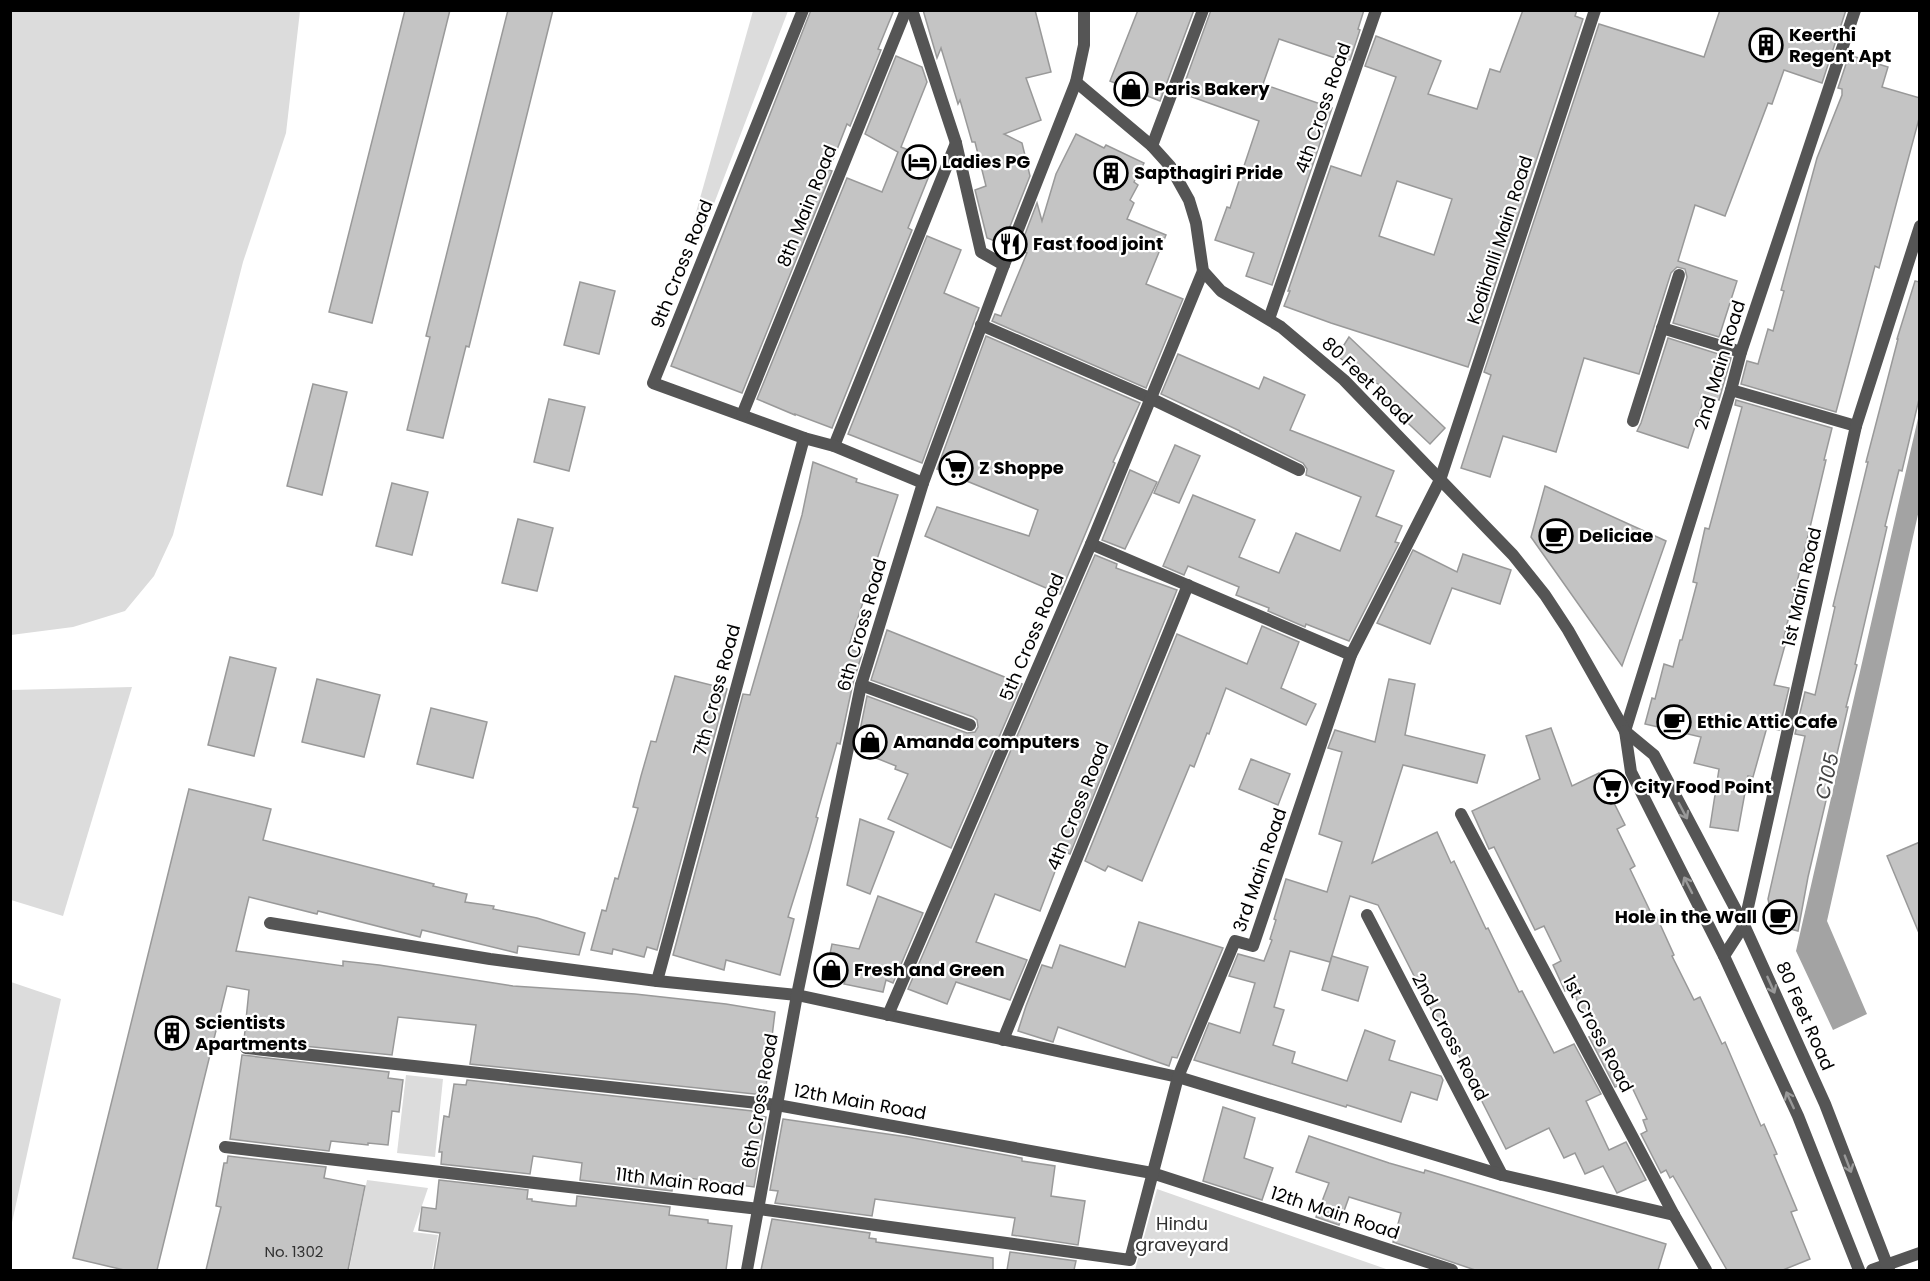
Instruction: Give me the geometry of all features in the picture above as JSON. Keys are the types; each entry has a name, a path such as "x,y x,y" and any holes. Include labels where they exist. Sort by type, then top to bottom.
{"street":[{"name":"9th Cross Road","path":"803,10 653,383 804,438"},
{"name":"8th Main Road","path":"742,415 906,10"},
{"path":"912,10 956,143 981,252 1004,265"},
{"name":"6th Cross Road","path":"747,1270 798,995 861,685 923,483 981,325 1076,82 1084,45 1084,10"},
{"path":"1152,146 1203,10"},
{"name":"4th Cross Road","path":"1269,319 1376,10"},
{"name":"Kodihalli Main Road","path":"1440,480 1595,10"},
{"name":"2nd Main Road","path":"1624,731 1741,352 1855,10"},
{"path":"1076,82 1152,146 1170,166 1189,200 1196,223 1203,271"},
{"path":"834,446 956,143"},
{"name":"1st Main Road","path":"1724,956 1744,925 1856,426 1920,226"},
{"name":"80 Feet Road","path":"1203,271 1221,291 1269,319 1298,340 1344,381 1513,555 1545,595 1568,630 1624,731 1631,772 1724,956 1798,1116 1859,1270"},
{"name":"5th Cross Road","path":"888,1015 1091,544 1203,271"},
{"path":"1633,421 1679,274"},
{"path":"981,325 1152,399 1299,470"},
{"path":"1662,328 1741,352"},
{"path":"1731,390 1856,426"},
{"path":"804,438 834,446 923,483"},
{"name":"7th Cross Road","path":"657,981 804,438"},
{"name":"3rd Main Road","path":"1130,1260 1178,1077 1236,941 1253,946 1352,655 1440,480"},
{"path":"1091,544 1352,655"},
{"name":"4th Cross Road","path":"1003,1040 1188,585"},
{"path":"861,685 970,725"},
{"name":"80 Feet Road","path":"1624,731 1654,755 1744,925 1825,1104 1888,1268"},
{"name":"1st Cross Road","path":"1461,814 1674,1215 1706,1270"},
{"name":"2nd Cross Road","path":"1367,915 1502,1174"},
{"path":"270,923 490,959 657,981 798,995 1178,1077 1502,1174 1674,1215"},
{"name":"12th Main Road","path":"246,1048 777,1105 1152,1173 1452,1270"},
{"name":"11th Main Road","path":"225,1147 759,1209 1130,1260"},
{"path":"1872,1270 1888,1268 1920,1253"}],"green space":[{"path":"10,11 300,11 286,133 243,262 173,535 154,576 125,611 73,627 11,635"},
{"path":"753,11 788,11 705,227 693,223"},
{"path":"132,687 63,916 11,900 11,690"},
{"path":"10,982 61,999 11,1227"},
{"path":"406,1075 443,1079 435,1157 397,1153"},
{"path":"367,1180 428,1188 413,1232 438,1235 432,1270 349,1270"},
{"name":"Hindu graveyard","path":"1157,1189 1389,1270 1135,1270"}],"shaded area":[{"path":"1919,414 1919,510 1827,921 1867,1014 1833,1030 1796,951"}],"building":[{"path":"405,10 450,10 372,323 329,312"},
{"path":"508,10 553,10 469,347 466,346 443,438 407,430 430,337 426,336"},
{"path":"811,10 894,10 878,49 881,50 850,126 847,124 829,170 832,171 742,393 671,366"},
{"path":"923,10 1035,10 1051,72 1026,78 1041,120 1004,134 1022,143 1030,176 1003,244 987,238 975,190 986,186 975,142 972,142 960,100 958,104 941,48 937,58"},
{"path":"1138,10 1194,10 1160,101 1110,81"},
{"path":"1211,10 1364,10 1350,60 1348,59 1347,62 1279,39 1263,84 1332,108 1272,285 1246,276 1254,253 1215,240 1227,207 1230,208 1259,121 1181,93"},
{"path":"1523,10 1577,10 1575,16 1583,19 1468,367 1284,306 1331,166 1361,176 1396,77 1365,66 1376,36 1441,61 1428,94 1477,109 1490,69 1500,72","holes":["1397,181 1452,199 1434,255 1379,236"]},
{"path":"1720,10 1846,10 1822,83 1784,70 1772,104 1768,103 1725,216 1695,205 1678,261 1737,281 1719,337 1673,323 1687,277 1685,269 1677,267 1671,273 1639,374 1584,358 1556,452 1503,436 1490,477 1461,468 1491,375 1484,372 1599,24 1704,57"},
{"path":"1849,55 1888,67 1882,87 1920,98 1920,115 1879,268 1875,266 1836,412 1741,384 1747,361 1758,364 1768,329 1773,331 1784,291 1781,290 1817,158 1842,95 1842,89 1838,88"},
{"path":"896,56 922,67 927,82 901,147 935,161 908,228 912,230 832,428 757,399 847,178 882,192 898,152 865,134"},
{"path":"1076,134 1104,148 1106,145 1144,163 1134,182 1138,185 1130,200 1134,203 1127,219 1166,235 1146,284 1183,299 1146,388 992,321 995,314 1001,316 1027,253 1019,250 1037,203 1042,221 1056,174"},
{"path":"927,236 961,250 944,293 979,308 922,463 848,434"},
{"path":"1915,281 1920,282 1920,395 1902,471 1899,470 1885,526 1887,527 1808,877 1798,931 1783,927 1771,913 1768,899 1805,736 1795,734 1805,692 1815,695 1835,607 1833,606 1868,462 1866,462 1897,339"},
{"path":"580,282 615,291 599,354 564,345"},
{"path":"986,336 1140,403 1113,462 1115,463 1060,594 925,536 937,507 1029,536 1038,510 937,469"},
{"path":"1349,337 1445,428 1430,444 1375,392 1381,386 1337,356"},
{"path":"1668,338 1731,358 1719,400 1705,396 1688,448 1637,431"},
{"path":"1178,354 1259,389 1264,377 1305,395 1290,430 1394,471 1376,516 1402,526 1395,542 1399,543 1349,641 1306,624 1305,627 1268,611 1269,608 1236,595 1239,587 1188,566 1184,575 1163,566 1193,495 1255,520 1239,557 1279,573 1296,533 1340,551 1361,497 1306,475 1307,469 1303,463 1161,394"},
{"path":"313,384 347,392 322,495 287,486"},
{"path":"549,399 585,407 569,471 534,462"},
{"path":"1736,400 1832,428 1784,637 1787,638 1774,685 1789,688 1779,730 1767,727 1753,777 1748,776 1738,831 1710,827 1719,769 1694,763 1701,737 1645,724 1652,698 1655,699 1664,664 1673,667 1680,640 1682,640 1697,583 1693,582 1705,528 1709,529 1742,407 1735,405"},
{"path":"1175,445 1200,456 1179,503 1154,493"},
{"path":"813,462 857,479 856,482 898,495 848,648 862,654 853,683 840,744 837,743 809,850 788,917 794,919 780,975 726,960 724,970 673,955 743,694 750,695 802,515"},
{"path":"1130,470 1157,482 1125,549 1102,540"},
{"path":"392,483 428,492 412,555 376,546"},
{"path":"1545,486 1666,541 1622,666 1531,537"},
{"path":"518,519 553,528 537,591 502,583"},
{"path":"1413,550 1457,572 1463,554 1511,570 1500,604 1452,588 1430,644 1377,623"},
{"path":"1095,555 1117,564 1116,568 1177,590 1070,854 1062,853 1040,911 995,894 976,942 1027,960 1010,1000 956,982 947,1004 908,989"},
{"path":"1262,626 1299,642 1281,688 1316,704 1306,725 1226,688 1209,734 1207,733 1194,767 1190,765 1142,881 1108,866 1105,871 1085,861 1177,634 1247,664"},
{"path":"887,630 1022,684 951,848 888,819 908,774 895,769 896,766 856,750 867,696 967,733 975,732 978,727 977,720 973,717 871,680"},
{"path":"230,657 276,668 254,756 208,745"},
{"path":"675,676 727,689 657,950 647,947 644,957 613,949 612,954 591,950 602,910 606,911 615,878 618,879 638,808 633,807 641,776 651,741 656,742"},
{"path":"317,679 380,695 364,757 302,742"},
{"path":"1389,679 1415,684 1405,735 1485,755 1477,783 1403,765 1372,863 1437,832 1451,863 1454,861 1519,992 1522,991 1554,1053 1574,1044 1601,1094 1586,1101 1609,1150 1626,1142 1646,1180 1617,1193 1603,1166 1585,1174 1575,1153 1564,1158 1549,1128 1506,1149 1443,1024 1439,1025 1378,905 1350,896 1330,962 1290,951 1274,1007 1284,1010 1273,1045 1295,1052 1292,1063 1347,1081 1365,1030 1395,1041 1389,1060 1441,1076 1443,1080 1437,1100 1411,1092 1401,1122 1194,1060 1209,1023 1240,1033 1255,983 1229,976 1238,954 1264,961 1272,940 1270,939 1276,920 1274,919 1286,879 1327,892 1342,842 1319,834 1342,752 1328,748 1335,730 1375,742"},
{"path":"431,708 487,722 473,778 417,764"},
{"path":"1551,728 1572,786 1599,773 1625,825 1617,829 1635,866 1630,869 1652,915 1655,913 1674,955 1672,956 1694,1000 1700,997 1722,1044 1725,1042 1761,1126 1764,1124 1797,1210 1791,1212 1810,1259 1783,1270 1727,1270 1673,1176 1670,1178 1666,1170 1661,1173 1641,1134 1647,1131 1643,1120 1647,1119 1629,1081 1615,1087 1589,1037 1594,1035 1571,988 1565,991 1553,965 1561,961 1544,926 1535,930 1494,847 1489,849 1472,811 1540,779 1526,736"},
{"path":"1251,759 1290,774 1278,805 1239,789"},
{"path":"189,789 271,809 263,840 434,884 433,886 467,894 465,902 494,906 493,909 537,918 585,933 579,955 518,946 517,953 422,930 420,937 318,911 317,914 249,897 236,951 343,966 343,961 379,965 513,986 635,994 775,1012 765,1095 470,1064 476,1025 398,1017 392,1055 244,1040 249,990 227,986 157,1270 124,1270 73,1258"},
{"path":"860,819 894,832 870,894 847,885"},
{"path":"1920,842 1920,933 1919,933 1887,856"},
{"path":"878,896 923,913 893,983 886,980 883,992 844,984 845,981 825,977 832,944 859,949"},
{"path":"1139,922 1223,948 1177,1058 1172,1057 1169,1066 1058,1027 1053,1042 1018,1031 1042,965 1052,968 1060,945 1125,967"},
{"path":"1332,956 1368,967 1358,1001 1322,990"},
{"path":"242,1055 389,1072 388,1078 403,1080 399,1112 392,1111 388,1145 331,1141 329,1151 230,1139"},
{"path":"467,1080 762,1112 761,1116 766,1117 754,1187 674,1176 672,1191 580,1180 582,1163 533,1156 530,1174 441,1164 442,1152 439,1152 444,1116 449,1117 454,1084 466,1085"},
{"path":"1223,1107 1255,1118 1244,1158 1273,1168 1262,1200 1203,1181"},
{"path":"783,1119 908,1137 1055,1166 1051,1196 1085,1201 1078,1245 1012,1235 1015,1218 875,1199 872,1216 775,1203 778,1191 770,1190"},
{"path":"1309,1136 1389,1163 1424,1173 1425,1170 1666,1244 1658,1270 1475,1270 1393,1242 1401,1213 1349,1197 1339,1225 1316,1217 1329,1183 1296,1172"},
{"path":"228,1156 326,1167 324,1178 365,1186 348,1270 206,1270 221,1207 216,1206 224,1163 227,1163"},
{"path":"439,1180 528,1190 527,1199 532,1199 532,1201 570,1206 576,1206 577,1196 670,1207 669,1215 732,1226 726,1270 434,1270 440,1233 419,1230 422,1207 436,1209"},
{"path":"772,1219 870,1233 869,1238 876,1239 876,1242 993,1258 993,1270 761,1270"},
{"path":"1010,1252 1076,1261 1074,1270 1007,1270"}],"place":[{"name":"Keerthi Regent Apt","path":"1766,45"},
{"name":"Paris Bakery","path":"1131,89"},
{"name":"Ladies PG","path":"919,162"},
{"name":"Sapthagiri Pride","path":"1111,173"},
{"name":"Fast food joint","path":"1010,244"},
{"name":"Z Shoppe","path":"956,468"},
{"name":"Deliciae","path":"1556,536"},
{"name":"Ethic Attic Cafe","path":"1674,722"},
{"name":"Amanda computers","path":"870,742"},
{"name":"City Food Point","path":"1611,787"},
{"name":"Hole in the Wall","path":"1780,917"},
{"name":"Fresh and Green","path":"831,970"},
{"name":"Scientists Apartments","path":"172,1033"}],"water label":[{"name":"C105","path":"1827,776"}]}
